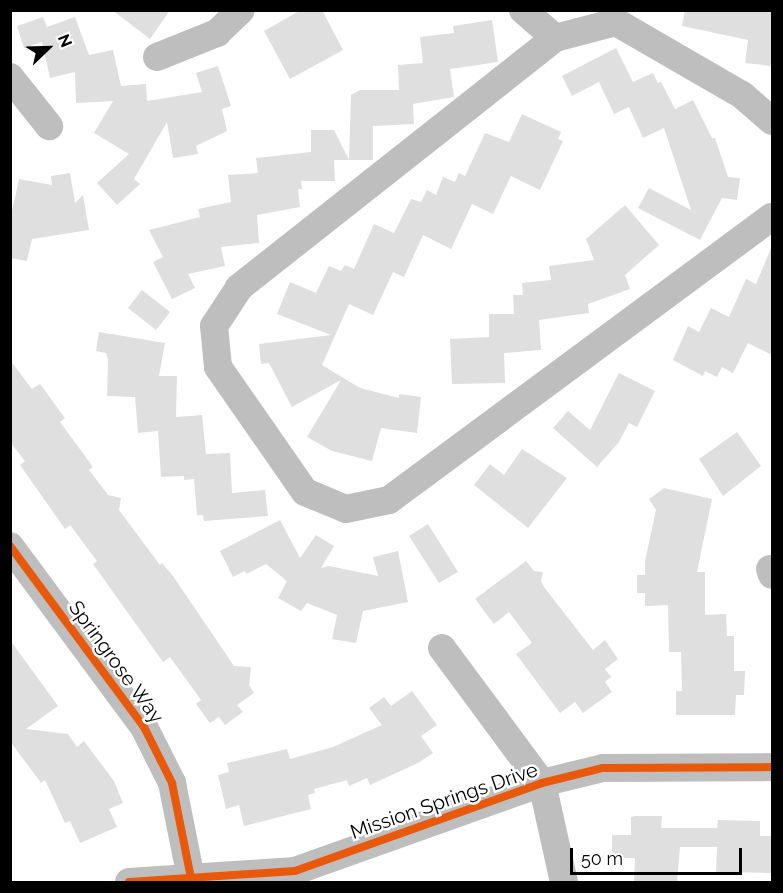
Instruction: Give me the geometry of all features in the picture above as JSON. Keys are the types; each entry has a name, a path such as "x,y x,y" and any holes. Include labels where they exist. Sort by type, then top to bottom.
{"street":[{"path":"157,57 217,33 241,10"},
{"path":"523,10 555,38"},
{"path":"772,121 742,95 616,22 555,38 239,288 214,326 218,367 305,492 346,509 389,500 772,217"},
{"path":"10,77 49,126"},
{"name":"Springrose Way","path":"10,546 144,727 171,783 191,878"},
{"path":"442,648 543,783 564,882"},
{"name":"Mission Springs Drive","path":"129,882 295,871 543,783 603,768 772,767"}],"building":[{"path":"112,10 170,10 150,39"},
{"path":"301,10 322,10 343,50 290,79 264,31"},
{"path":"685,10 772,10 772,66 745,63 748,40 682,26"},
{"path":"43,17 47,27 75,17 89,55 113,50 121,86 146,84 147,101 202,92 196,73 218,66 231,106 222,109 227,131 196,146 198,154 173,158 167,122 134,179 140,184 117,205 97,183 129,154 94,133 113,101 76,103 75,72 50,78 42,42 24,48 17,26"},
{"path":"492,20 498,62 450,69 454,97 413,104 414,124 373,126 373,160 349,160 351,95 360,90 399,90 398,65 423,63 420,37 454,33 453,26"},
{"path":"616,48 633,82 653,73 658,83 661,82 675,109 693,100 712,138 715,138 728,177 740,178 737,200 722,198 700,240 638,208 649,188 691,210 664,128 643,138 629,107 614,114 599,82 572,96 562,76"},
{"path":"522,114 561,132 558,139 563,141 540,190 511,176 493,214 472,204 451,249 423,235 404,277 393,272 373,315 349,304 322,365 360,388 399,398 399,394 421,397 417,433 381,428 372,461 332,451 307,437 341,380 292,407 269,363 261,364 259,344 331,335 277,314 290,282 316,293 329,266 341,271 345,265 354,269 374,224 394,233 411,199 421,202 427,190 436,195 443,177 455,182 459,173 465,176 485,133 509,142"},
{"path":"311,130 334,130 349,160 334,160 335,181 301,181 302,189 298,189 300,207 257,215 259,243 221,247 225,266 188,274 195,288 172,299 153,262 163,257 149,230 200,217 198,209 231,202 228,175 258,173 256,158 311,152"},
{"path":"70,173 75,203 83,195 89,230 32,239 27,261 10,258 10,220 19,179 52,185 51,176"},
{"path":"625,205 659,245 625,275 630,289 588,304 589,313 539,320 541,350 504,353 505,383 452,384 450,339 489,337 489,314 514,314 513,295 523,295 522,283 551,280 549,266 594,260 586,239"},
{"path":"772,246 772,355 748,343 733,373 722,367 717,377 705,371 703,376 673,360 688,326 699,332 711,308 729,317 746,279 756,284"},
{"path":"142,290 170,312 156,330 128,308"},
{"path":"99,332 165,343 159,376 177,376 176,417 202,415 206,454 230,453 232,493 265,490 268,516 204,521 203,515 197,515 194,479 184,480 184,476 161,477 158,431 138,433 135,397 107,396 108,360 106,353 96,351"},
{"path":"10,360 32,389 40,384 65,418 60,422 93,467 89,470 108,495 121,498 119,510 160,565 162,563 173,576 234,666 251,667 249,685 254,693 237,705 243,712 225,725 219,717 210,723 196,704 201,700 170,657 163,662 93,564 97,561 70,525 65,529 20,465 25,461 10,442"},
{"path":"619,373 655,391 637,427 629,423 619,442 597,467 553,428 568,411 590,430"},
{"path":"737,432 761,466 723,496 699,459"},
{"path":"522,449 567,478 528,528 474,485 490,464 504,475"},
{"path":"664,488 712,499 697,572 705,572 705,615 726,614 727,636 734,636 734,671 745,671 744,695 736,695 735,715 676,715 676,691 682,691 681,652 669,652 668,605 645,606 645,593 637,593 637,575 645,575 645,561 656,510 649,499"},
{"path":"280,520 300,558 316,535 334,546 321,568 329,566 378,576 373,557 398,551 408,602 363,611 356,643 332,639 337,615 307,603 301,611 278,598 287,581 266,564 246,574 245,571 233,577 220,551"},
{"path":"428,524 458,572 439,583 409,536"},
{"path":"526,561 534,571 543,572 541,581 544,587 593,650 605,640 618,659 605,669 611,677 605,682 612,692 583,713 575,702 560,713 516,654 532,643 509,612 494,624 475,599"},
{"path":"10,640 58,706 26,729 68,734 77,747 84,741 114,781 123,803 109,809 117,827 80,843 70,821 65,823 45,780 41,783 10,741"},
{"path":"412,691 437,725 421,736 433,753 418,763 370,785 367,778 349,786 347,780 314,789 315,793 308,795 311,809 244,826 239,805 226,809 218,775 229,772 227,763 287,749 290,759 333,747 382,725 369,708 384,697 391,706"},
{"path":"662,816 661,828 717,828 718,820 760,821 760,836 772,836 772,873 716,872 717,847 680,847 677,882 634,882 635,858 612,858 612,835 631,835 631,817"}],"cycle path":[{"path":"10,546 144,727 172,783 191,878"},
{"path":"129,882 295,871 542,783 603,768 772,767"}]}
